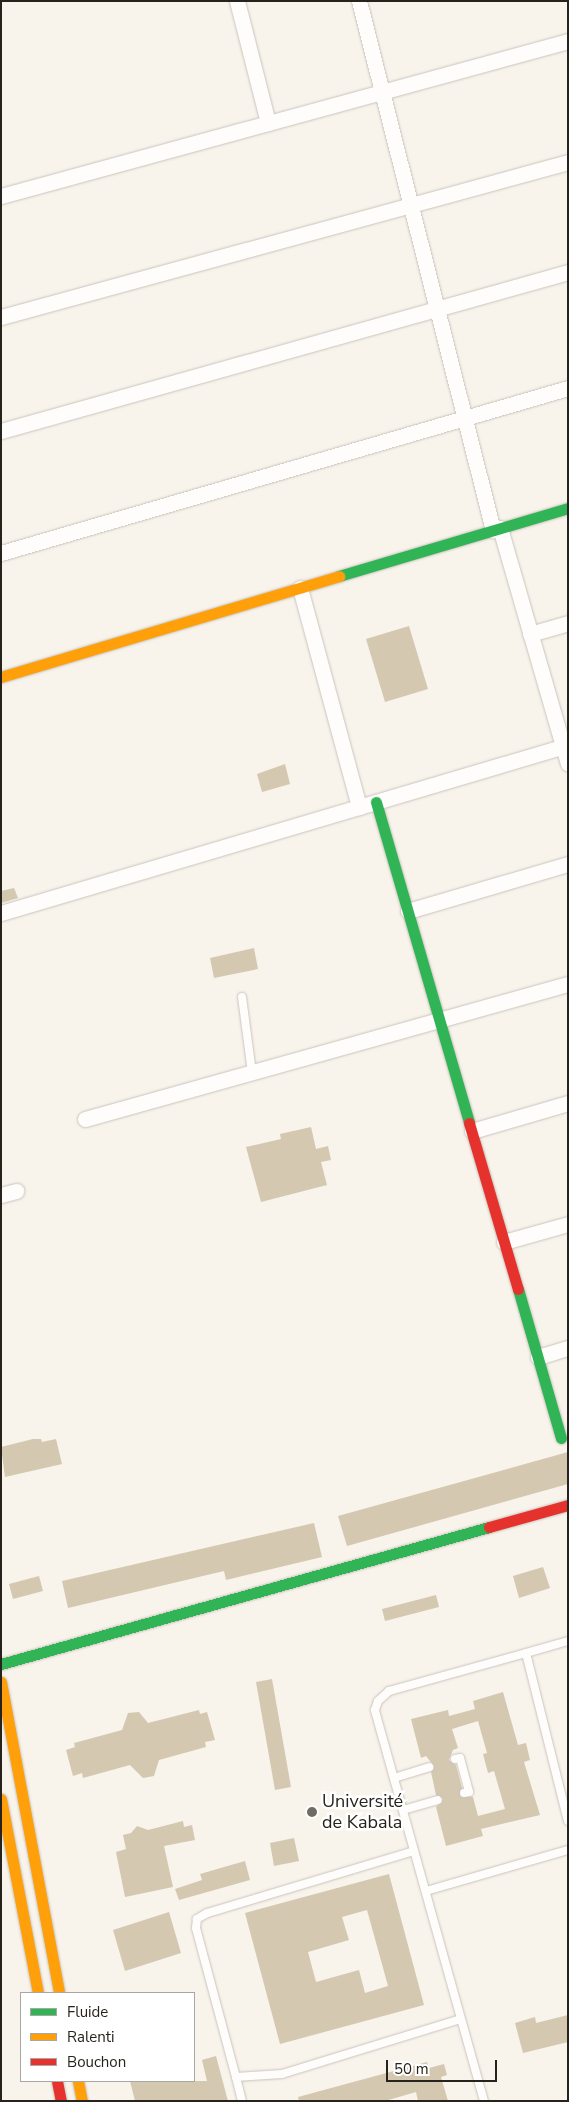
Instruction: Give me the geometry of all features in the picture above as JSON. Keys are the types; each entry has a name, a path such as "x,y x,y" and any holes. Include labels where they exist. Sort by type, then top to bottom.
{"street":[{"path":"237,1 268,123"},
{"path":"359,1 464,418 496,529 565,746 568,763"},
{"path":"1,196 568,41"},
{"path":"1,318 568,162"},
{"path":"1,432 568,272"},
{"path":"1,553 568,388"},
{"path":"1,676 568,508"},
{"path":"300,588 359,807"},
{"path":"530,634 568,623"},
{"path":"1,913 565,746"},
{"path":"376,802 561,1438"},
{"path":"408,912 568,864"},
{"path":"85,1119 568,984"},
{"path":"472,1131 568,1103"},
{"path":"504,1242 568,1224"},
{"path":"538,1357 568,1348"},
{"path":"1,1664 568,1505"},
{"path":"1,1682 59,1992"},
{"path":"1,1799 38,1992"},
{"path":"57,2082 61,2101"},
{"path":"78,2082 82,2101"}],"lane":[{"path":"242,997 252,1073"},
{"path":"484,2101 375,1710 378,1701 388,1692 568,1641"},
{"path":"526,1653 568,1821"},
{"path":"455,1759 460,1758 469,1792 464,1793"},
{"path":"394,1778 429,1767"},
{"path":"403,1810 438,1800"},
{"path":"426,1891 568,1850"},
{"path":"242,2101 196,1928 197,1918 206,1913 414,1851"},
{"path":"236,2077 282,2074 462,2019"}],"building":[{"path":"409,626 428,689 385,702 366,639"},
{"path":"285,764 290,784 262,792 257,774"},
{"path":"14,888 18,898 1,903 1,891"},
{"path":"254,948 258,969 214,978 210,958"},
{"path":"311,1127 316,1149 328,1146 331,1160 321,1162 327,1185 261,1202 246,1147 281,1139 280,1134"},
{"path":"33,1439 41,1439 42,1442 56,1439 62,1464 5,1477 1,1447"},
{"path":"568,1452 568,1484 347,1546 338,1516"},
{"path":"314,1523 322,1557 226,1580 224,1571 68,1608 62,1581"},
{"path":"543,1567 550,1588 519,1598 513,1576"},
{"path":"39,1576 43,1591 13,1599 9,1584"},
{"path":"436,1595 439,1607 385,1621 382,1609"},
{"path":"272,1679 291,1787 275,1790 256,1682"},
{"path":"503,1692 518,1745 526,1743 530,1760 524,1762 540,1815 481,1829 483,1836 446,1846 436,1807 443,1799 436,1795 431,1772 434,1766 426,1756 421,1758 411,1719 448,1710 449,1716 475,1709 473,1701","holes":["478,1721 487,1753 483,1754 488,1773 494,1771 505,1809 478,1816 473,1797 460,1796 462,1788 456,1765 449,1760 453,1750 458,1748 452,1729"]},
{"path":"199,1710 200,1714 207,1712 215,1740 205,1742 206,1747 159,1760 154,1776 143,1778 130,1765 83,1778 82,1773 73,1776 66,1750 75,1747 74,1743 122,1730 128,1713 139,1712 148,1723"},
{"path":"183,1821 184,1827 192,1825 195,1840 164,1846 173,1887 125,1897 116,1852 126,1849 123,1835 131,1833 137,1826 148,1830"},
{"path":"294,1838 299,1861 274,1866 270,1843"},
{"path":"245,1861 250,1880 179,1900 175,1889 202,1880 200,1874"},
{"path":"389,1874 424,2005 280,2044 245,1913","holes":["367,1910 388,1986 365,1993 359,1970 316,1982 308,1952 349,1940 342,1917"]},
{"path":"169,1912 181,1953 125,1971 113,1930"},
{"path":"568,2015 568,2042 523,2053 515,2023 535,2017 536,2023"},
{"path":"216,2056 228,2101 135,2101 130,2082 207,2081 202,2060"},
{"path":"427,2062 429,2068 444,2064 447,2075 441,2077 448,2101 418,2101 416,2092 385,2101 299,2101 298,2097"}],"traffic: fast":[{"path":"339,576 568,508"},
{"path":"376,802 469,1123"},
{"path":"518,1289 561,1438"},
{"path":"1,1664 489,1527"}],"traffic: slow":[{"path":"1,677 339,576"},
{"path":"1,1682 59,1992"},
{"path":"1,1799 38,1992"},
{"path":"78,2082 82,2101"}],"traffic: jam":[{"path":"469,1123 518,1289"},
{"path":"489,1527 568,1505"},
{"path":"57,2082 61,2101"}],"place":[{"name":"Université de Kabala","path":"312,1812"}]}
